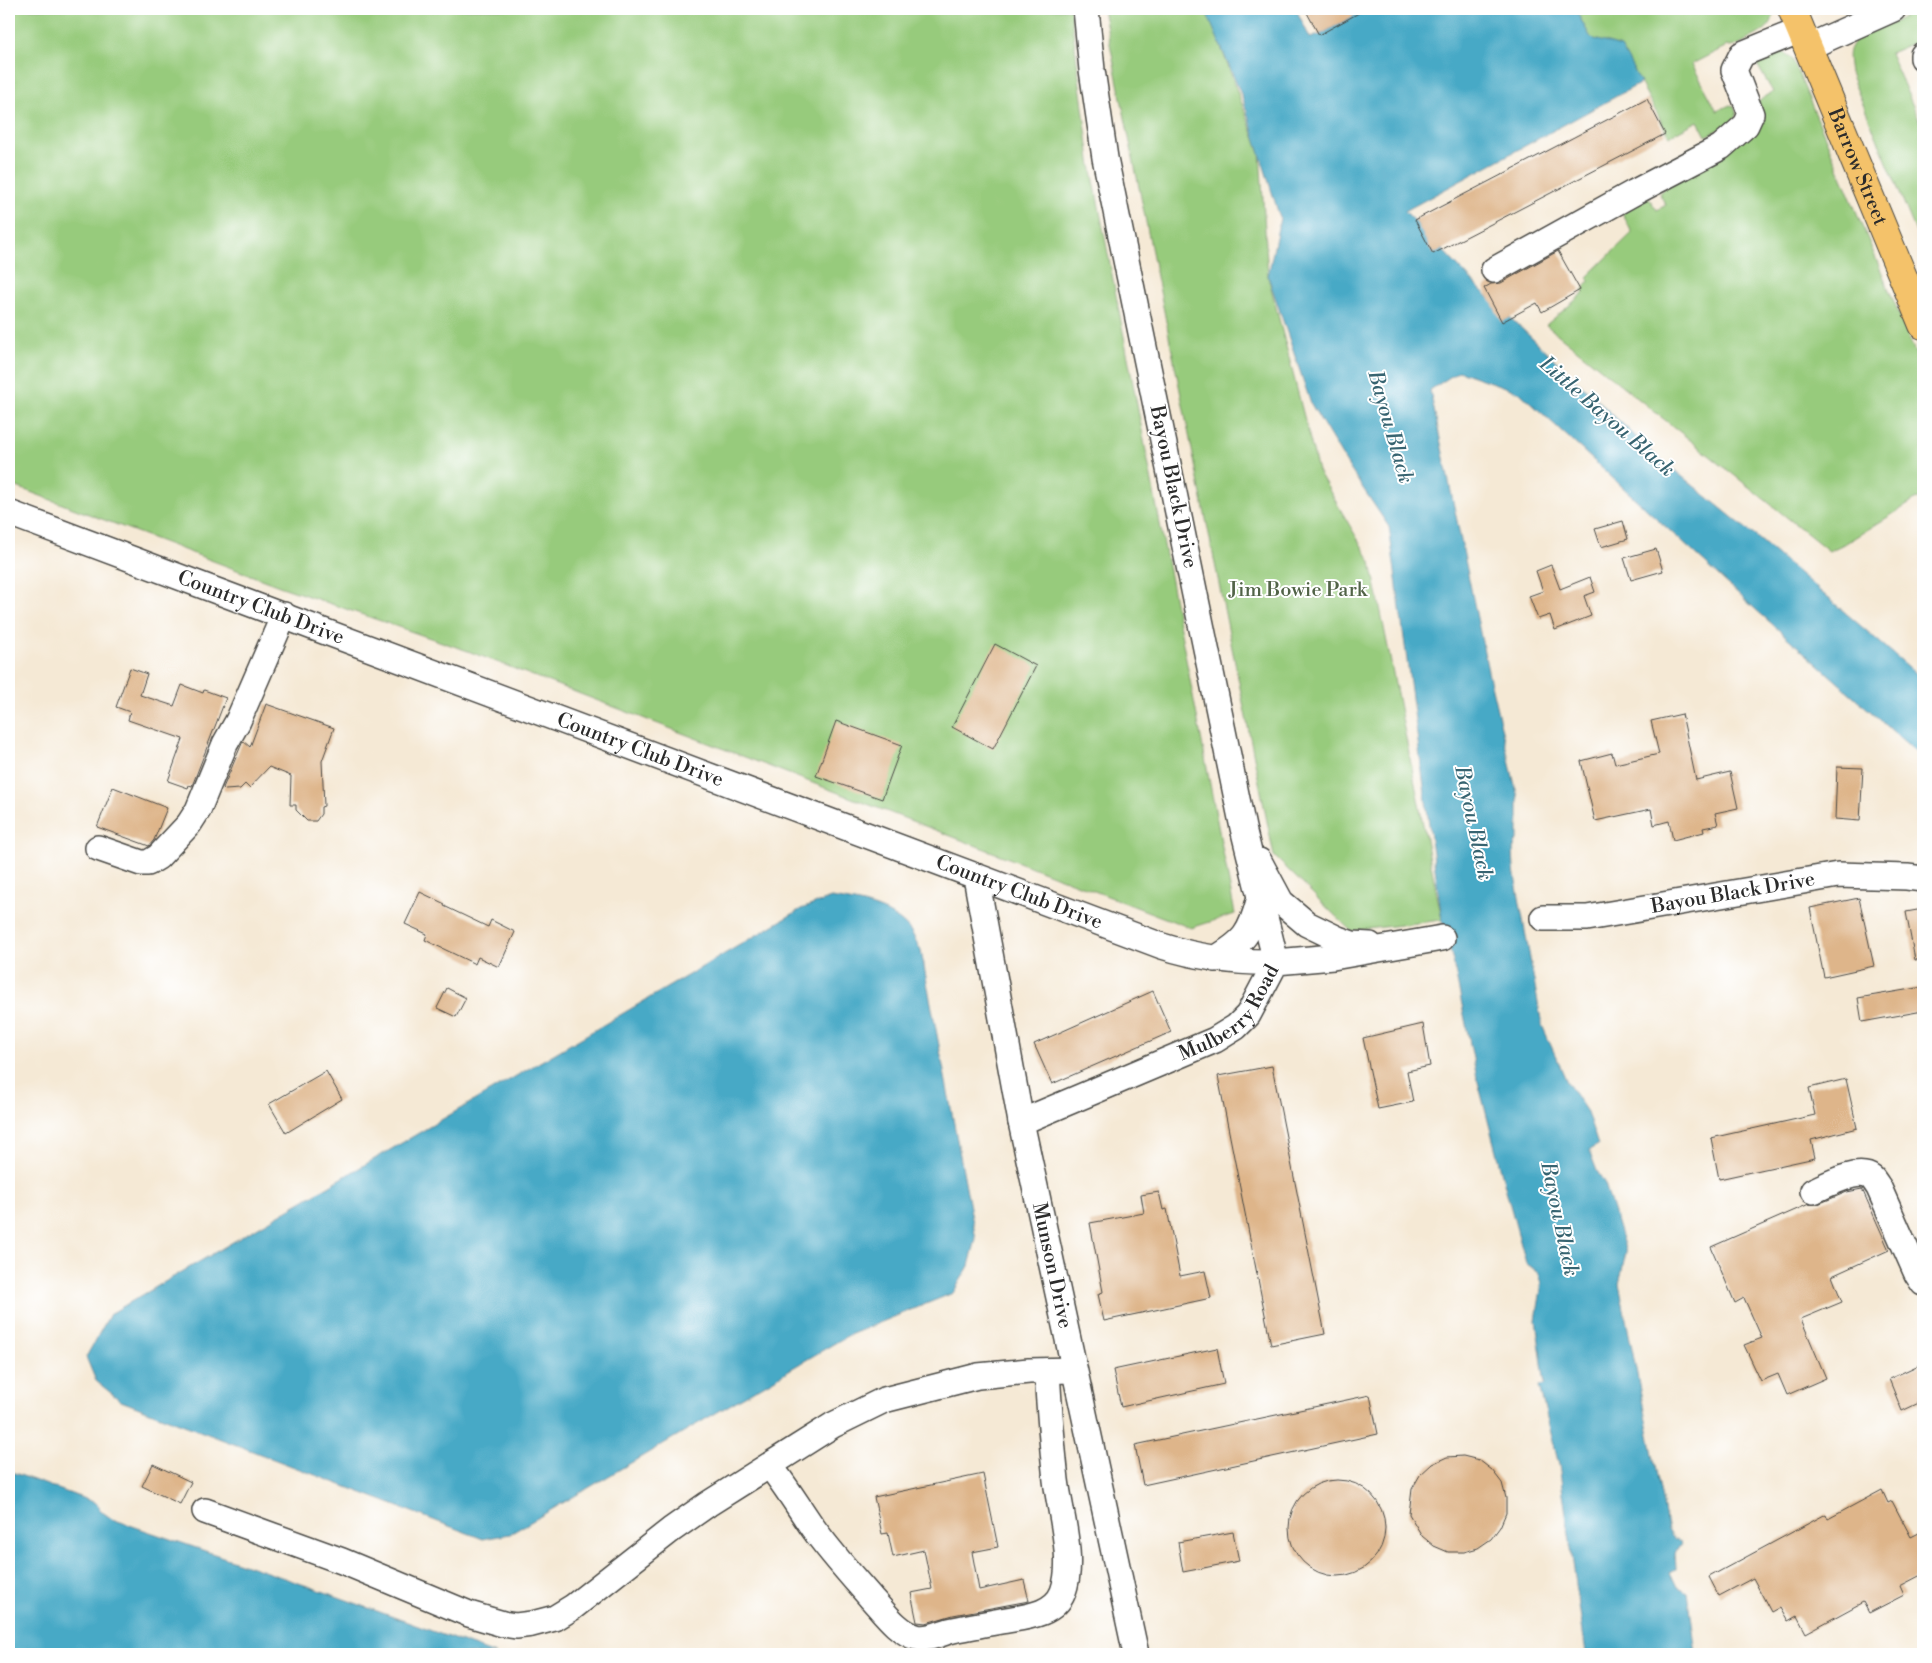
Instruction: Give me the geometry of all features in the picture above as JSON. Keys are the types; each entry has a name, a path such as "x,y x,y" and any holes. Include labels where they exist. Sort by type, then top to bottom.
{"main road":[{"name":"Barrow Street","path":"1798,21 1923,325"}],"street":[{"name":"Bayou Black Drive","path":"1086,9 1092,70 1105,158 1242,828 1276,962"},
{"path":"1494,270 1634,192 1722,147 1746,125 1751,114 1734,70 1742,54 1798,21 1893,9"},
{"name":"Country Club Drive","path":"9,512 1162,946 1188,954 1215,959 1245,963 1276,962"},
{"path":"98,848 141,862 148,862 158,857 189,824 206,792 224,744 238,721 284,616"},
{"path":"1242,828 1281,902 1307,924 1352,944 1387,947"},
{"name":"Bayou Black Drive","path":"1543,918 1587,918 1838,874 1923,879"},
{"name":"Munson Drive","path":"976,877 1021,1122 1073,1370 1136,1654"},
{"path":"1215,959 1244,939 1252,926 1259,901"},
{"name":"Mulberry Road","path":"1021,1122 1215,1040 1236,1027 1248,1015 1276,962 1333,957 1442,938"},
{"path":"1813,1191 1851,1175 1862,1174 1871,1177 1879,1188 1917,1274 1923,1283"},
{"path":"205,1511 342,1561 469,1614 503,1624 516,1626 532,1624 555,1618 573,1607 671,1530 708,1504 833,1425 884,1400 978,1376 1047,1370 1073,1370"},
{"path":"770,1466 838,1560 889,1618 906,1632 916,1637 925,1638 948,1631 1034,1615 1049,1609 1059,1599 1063,1591 1067,1567 1066,1546 1050,1428 1047,1370"}],"green space":[{"path":"9,9 1070,9 1090,160 1235,914 1191,928 468,651 282,587 9,484"},
{"name":"Jim Bowie Park","path":"1103,9 1207,9 1260,153 1268,276 1318,471 1371,562 1442,920 1351,931 1274,856"},
{"path":"1575,9 1772,9 1773,15 1770,24 1757,35 1736,46 1727,46 1692,64 1717,111 1730,105 1734,106 1737,115 1733,122 1706,136 1698,121 1669,136 1621,47 1591,38"},
{"path":"1923,9 1923,39 1890,53 1923,129 1923,249 1850,73 1848,58 1849,50 1858,37"},
{"path":"1777,51 1783,52 1792,58 1923,371 1923,502 1917,499 1846,543 1829,551 1546,325 1584,293 1582,291 1589,281 1587,277 1632,233 1622,212 1647,196 1657,210 1666,205 1659,193 1763,98 1773,92 1755,61"}],"water":[{"path":"1205,9 1296,9 1310,38 1366,9 1575,9 1591,38 1621,47 1641,83 1405,211 1480,289 1652,452 1759,539 1923,679 1923,758 1754,608 1519,392 1459,371 1430,390 1489,676 1518,798 1518,837 1513,849 1514,870 1542,1025 1567,1082 1587,1112 1598,1145 1589,1150 1597,1171 1605,1184 1626,1252 1619,1284 1668,1530 1674,1539 1681,1544 1675,1553 1676,1569 1670,1572 1677,1587 1688,1592 1696,1654 1586,1654 1559,1465 1539,1386 1545,1385 1536,1320 1542,1283 1539,1273 1526,1263 1477,1078 1453,961 1442,920 1389,527 1350,469 1311,404 1268,276 1280,218 1243,99"},
{"path":"831,898 873,907 893,916 910,930 921,951 976,1239 969,1266 953,1293 847,1336 510,1534 483,1539 121,1401 96,1381 86,1357 110,1314 801,909"},
{"path":"9,1471 96,1503 101,1511 112,1519 322,1591 495,1654 9,1654"}],"building":[{"path":"1305,9 1366,9 1319,35"},
{"path":"1647,99 1665,134 1433,254 1415,220"},
{"path":"1558,251 1580,290 1542,312 1537,303 1502,322 1484,288 1491,284 1501,283"},
{"path":"1623,521 1628,539 1601,547 1595,529"},
{"path":"1656,549 1663,571 1631,580 1624,558"},
{"path":"1551,565 1560,589 1590,577 1595,592 1584,596 1591,616 1555,630 1550,615 1538,619 1529,596 1543,591 1536,571"},
{"path":"995,644 1036,666 993,749 952,727"},
{"path":"130,668 147,674 140,695 174,706 182,685 203,693 204,690 226,698 192,786 189,785 188,788 168,781 183,739 128,720 130,712 116,707"},
{"path":"266,704 334,728 322,761 324,806 321,807 321,814 316,821 307,821 296,810 296,805 290,805 291,776 269,767 249,788 245,784 240,789 225,790 223,788 243,741 250,747"},
{"path":"1682,714 1696,780 1730,772 1738,808 1715,813 1718,825 1703,828 1704,832 1673,840 1669,821 1654,825 1651,809 1595,821 1581,761 1612,753 1615,764 1659,754 1651,721"},
{"path":"836,721 902,745 882,799 816,776"},
{"path":"1837,767 1863,768 1860,821 1835,819"},
{"path":"113,787 167,808 154,840 149,846 97,827"},
{"path":"420,892 488,927 491,920 515,932 499,967 478,957 475,964 425,940 427,934 405,924"},
{"path":"1859,898 1874,966 1824,977 1810,908"},
{"path":"1923,909 1923,959 1915,960 1906,912"},
{"path":"1923,987 1923,1011 1862,1022 1858,998"},
{"path":"447,988 466,998 456,1017 437,1008"},
{"path":"1153,991 1171,1032 1052,1084 1034,1044"},
{"path":"1423,1024 1430,1066 1407,1071 1413,1102 1378,1109 1363,1038"},
{"path":"1272,1066 1325,1334 1271,1345 1218,1076"},
{"path":"326,1071 342,1099 286,1133 269,1104"},
{"path":"1846,1079 1857,1128 1811,1140 1815,1158 1719,1179 1711,1138 1815,1115 1809,1088"},
{"path":"1862,1189 1889,1250 1832,1276 1842,1302 1801,1319 1826,1378 1787,1395 1778,1374 1761,1381 1744,1345 1762,1338 1744,1298 1735,1303 1711,1247 1809,1204 1818,1204 1847,1192"},
{"path":"1159,1192 1163,1210 1167,1209 1180,1276 1205,1271 1211,1298 1104,1321 1098,1294 1103,1292 1090,1223 1144,1213 1141,1195"},
{"path":"1217,1348 1224,1384 1121,1407 1113,1370"},
{"path":"1923,1363 1923,1401 1902,1411 1889,1379"},
{"path":"1370,1395 1378,1434 1143,1485 1135,1445"},
{"path":"1463,1456 1479,1460 1492,1470 1502,1483 1506,1498 1506,1513 1500,1527 1491,1539 1478,1548 1464,1552 1448,1552 1434,1546 1422,1536 1409,1514 1412,1489 1420,1475 1432,1464 1447,1457"},
{"path":"153,1464 191,1482 180,1504 142,1486"},
{"path":"983,1474 998,1547 972,1552 979,1590 1024,1580 1029,1601 953,1615 926,1623 917,1622 911,1593 932,1589 924,1550 893,1557 888,1533 882,1534 874,1497"},
{"path":"1337,1480 1355,1484 1371,1494 1381,1510 1385,1528 1381,1546 1371,1562 1355,1572 1337,1576 1319,1572 1303,1562 1293,1546 1289,1528 1293,1510 1303,1494 1319,1484"},
{"path":"1882,1490 1888,1503 1892,1501 1911,1537 1923,1531 1923,1574 1900,1586 1904,1595 1869,1613 1863,1602 1806,1633 1797,1616 1788,1621 1780,1607 1771,1612 1753,1578 1719,1596 1709,1577 1826,1514 1828,1519"},
{"path":"1233,1532 1239,1561 1183,1572 1178,1542"}],"water label":[{"name":"Little Bayou Black","path":"1607,417"},
{"name":"Bayou Black","path":"1390,427"},
{"name":"Bayou Black","path":"1473,823"},
{"name":"Bayou Black","path":"1559,1219"}]}
